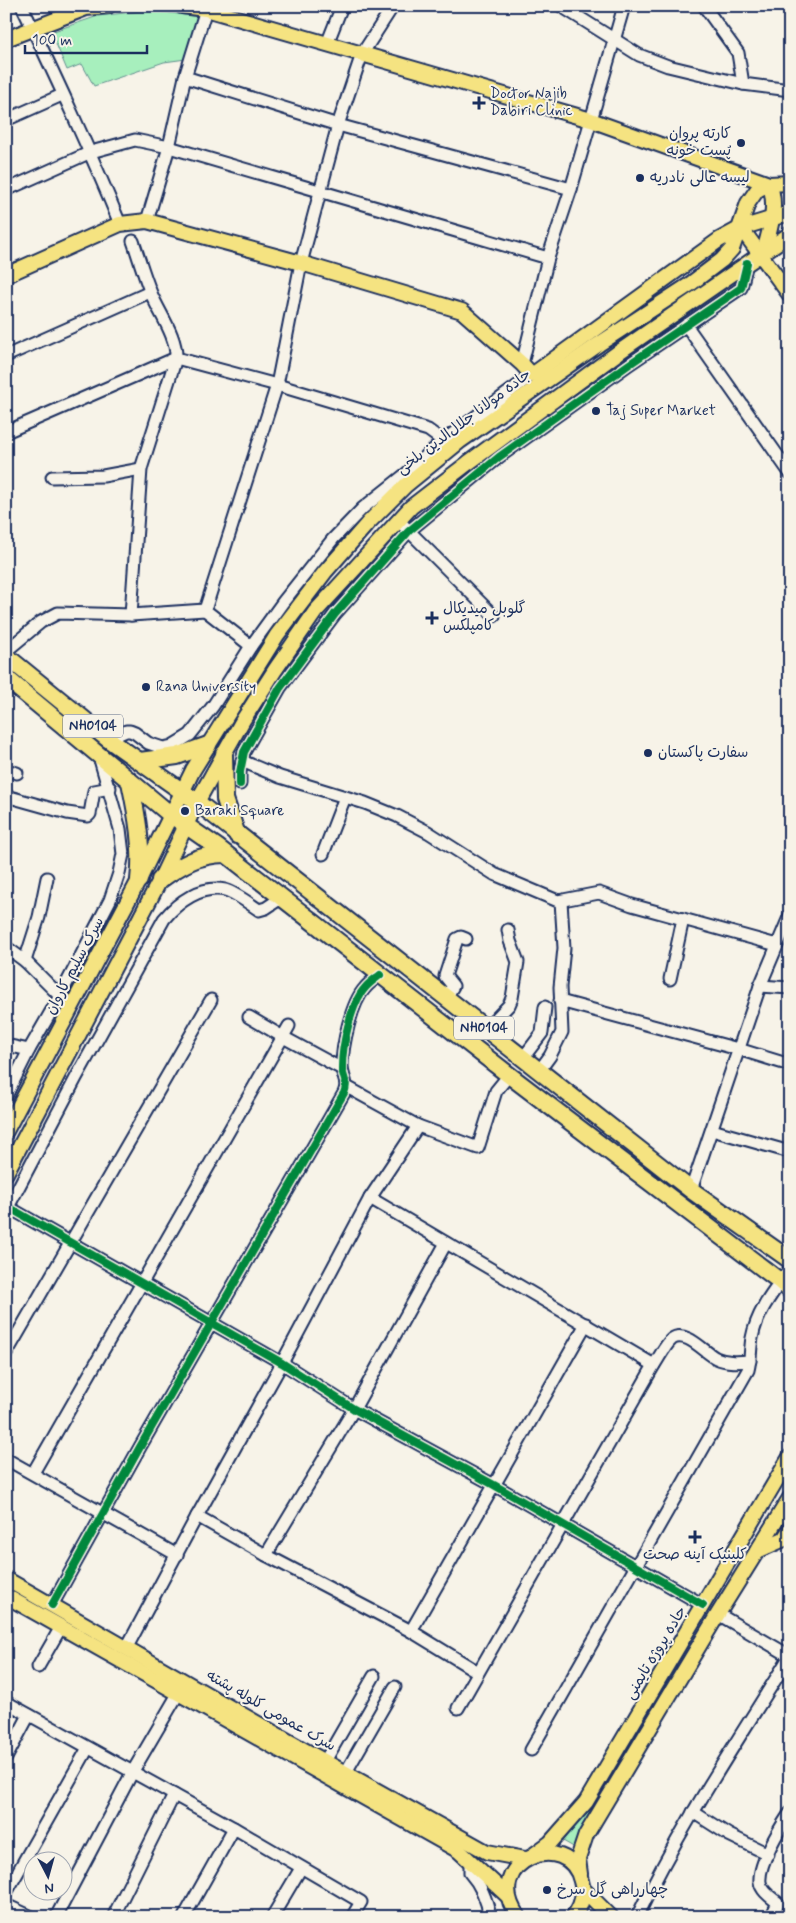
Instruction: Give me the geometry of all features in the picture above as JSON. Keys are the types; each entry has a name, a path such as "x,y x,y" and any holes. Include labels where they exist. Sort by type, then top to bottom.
{"highway":[{"name":"NH0104","path":"6,656 108,738 197,802 691,1190 790,1260"},
{"name":"NH0104","path":"6,678 171,815 225,854 509,1075 787,1281"},
{"path":"140,761 178,756 208,745"},
{"path":"224,754 225,799 237,835"},
{"path":"130,782 141,846 140,880"},
{"path":"160,880 190,860 210,854 225,854"}],"main road":[{"path":"6,39 86,8 108,6"},
{"path":"182,6 206,8 591,120 769,184 790,183"},
{"path":"762,252 771,220 773,199 769,184"},
{"name":"جاده مولانا جلال‌الدین بلخی","path":"171,815 208,745 228,716 277,635 319,580 368,523 406,485 460,441 599,344 689,285 722,260 732,249 741,228 748,203 757,190 769,184"},
{"path":"6,275 120,224 147,221 301,263 462,311 532,375 711,246 741,228 790,214"},
{"path":"741,228 762,252 790,295"},
{"path":"6,1173 160,880 197,802 275,670 315,612 411,507 627,347 790,234"},
{"name":"سرک سلیم کاروان","path":"6,1131 140,880 171,815"},
{"path":"740,1541 744,1518 781,1455 790,1450"},
{"name":"جاده پروژه تایمنی","path":"512,1909 508,1886 511,1875 517,1866 550,1843 586,1802 790,1457"},
{"path":"572,1917 582,1901 584,1889 578,1859 586,1835 718,1614 790,1498"},
{"path":"757,1551 784,1539 790,1530"},
{"name":"سرک عمومی کلوله پشته","path":"6,1579 487,1852 530,1857 548,1853 561,1856 572,1864 580,1874"},
{"name":"سرک عمومی کلوله پشته","path":"6,1596 459,1851 512,1909"},
{"path":"584,1889 611,1917"}],"street":[{"path":"22,6 62,95 91,152 120,224"},
{"path":"327,44 342,6"},
{"path":"205,610 277,385 301,263 338,125 362,54 393,6"},
{"path":"560,6 639,55 668,66 743,84 790,90"},
{"path":"522,364 548,258 571,189 624,6"},
{"path":"704,6 738,52 743,84"},
{"path":"147,221 169,147 185,77 206,8"},
{"path":"185,77 338,125 571,189"},
{"path":"6,120 62,95"},
{"path":"6,190 91,152 135,140 169,147 548,258"},
{"path":"131,615 141,468 176,358 173,340 150,292 134,241"},
{"path":"240,784 244,752 280,688 335,614 409,530 499,457 741,288 747,263"},
{"path":"6,356 150,292"},
{"path":"686,325 790,473"},
{"path":"6,432 176,358 277,385 428,430 443,442"},
{"path":"108,738 130,731 148,743 163,748 172,746 190,735 213,706 250,646 333,539 363,508 443,442 532,375"},
{"path":"52,477 103,476 141,468"},
{"path":"398,520 494,616"},
{"path":"6,651 41,622 58,613 131,615 205,610 250,646"},
{"path":"213,706 228,716"},
{"path":"6,1096 110,900 119,873 123,854 120,829 110,788 99,756"},
{"path":"242,761 280,777 345,797 397,816 428,832 494,874 560,902 599,893 618,901 777,945"},
{"path":"6,796 67,813 88,816 94,791 110,788"},
{"path":"323,854 345,797"},
{"path":"25,961 39,917 47,878"},
{"path":"280,898 266,908 259,910 226,890 210,890 182,900 173,908 164,919 76,1078 7,1209 141,1282 282,1363 354,1409 494,1485 704,1605"},
{"path":"539,1071 560,1037 560,1001 564,948 560,902"},
{"path":"691,1190 760,986 790,915"},
{"path":"670,979 683,919"},
{"path":"486,1028 509,1005 512,998 518,962 510,942 508,930"},
{"path":"446,998 453,986 445,976 457,939 466,939"},
{"path":"6,947 25,961 60,996"},
{"path":"52,1605 140,1447 347,1087 342,1069 344,1041 360,996 364,989 380,975"},
{"path":"760,986 790,988"},
{"path":"6,1354 211,1000"},
{"path":"560,1001 790,1065"},
{"path":"523,1058 542,1033 545,1008"},
{"path":"249,1017 342,1069"},
{"path":"33,1473 289,1026"},
{"path":"6,1045 29,1050"},
{"path":"347,1087 418,1126 478,1148 496,1091 509,1075"},
{"path":"127,1648 370,1198 418,1126"},
{"path":"712,1130 790,1152"},
{"path":"370,1198 654,1365"},
{"path":"266,1555 354,1409 446,1243"},
{"path":"531,1750 748,1370 752,1339 762,1308 787,1281"},
{"path":"411,1631 586,1324"},
{"path":"458,1708 654,1365 672,1339 680,1337 692,1340 716,1358 736,1362 750,1361"},
{"path":"6,1459 177,1555"},
{"path":"197,1516 266,1555 411,1631 478,1672"},
{"path":"637,1917 659,1871 693,1812 790,1656 718,1614"},
{"path":"38,1667 61,1627"},
{"path":"325,1761 374,1676"},
{"path":"346,1772 395,1687"},
{"path":"56,1917 133,1771 178,1694"},
{"path":"6,1702 174,1794 361,1902 352,1917"},
{"path":"6,1758 29,1715"},
{"path":"6,1893 88,1748"},
{"path":"113,1917 174,1794"},
{"path":"693,1812 729,1835 768,1854"},
{"path":"771,1917 778,1903 764,1891 760,1884 761,1874 771,1843 790,1813"},
{"path":"184,1917 234,1828"},
{"path":"470,1861 470,1873 478,1882 485,1897 490,1917"},
{"path":"272,1917 301,1868"},
{"path":"6,1905 32,1917"}],"green space":[{"path":"150,10 199,17 186,59 164,62 94,86 82,64 67,70 51,32 98,16"},
{"path":"604,1793 577,1849 563,1841"}],"cycle path":[{"path":"240,784 244,752 280,688 335,614 409,531 499,457 628,365 741,288 747,263"},
{"path":"52,1605 140,1447 344,1093 346,1083 342,1071 342,1058 352,1014 360,995 368,984 380,975"},
{"path":"8,1207 282,1363 354,1409 494,1485 703,1605"}],"place":[{"name":"Doctor Najib Dabiri Clinic","path":"479,103"},
{"name":"کارته پروان پُست خونه","path":"741,143"},
{"name":"لیسه عالی نادریه","path":"640,178"},
{"name":"Taj Super Market","path":"596,411"},
{"name":"گلوبل میدیکال کامپلکس","path":"432,618"},
{"name":"Rana University","path":"146,687"},
{"name":"سفارت پاکستان","path":"648,753"},
{"name":"Baraki Square","path":"185,811"},
{"name":"کلینیک آینه صحت","path":"695,1537"},
{"name":"چهارراهی گل سرخ","path":"547,1890"}]}
